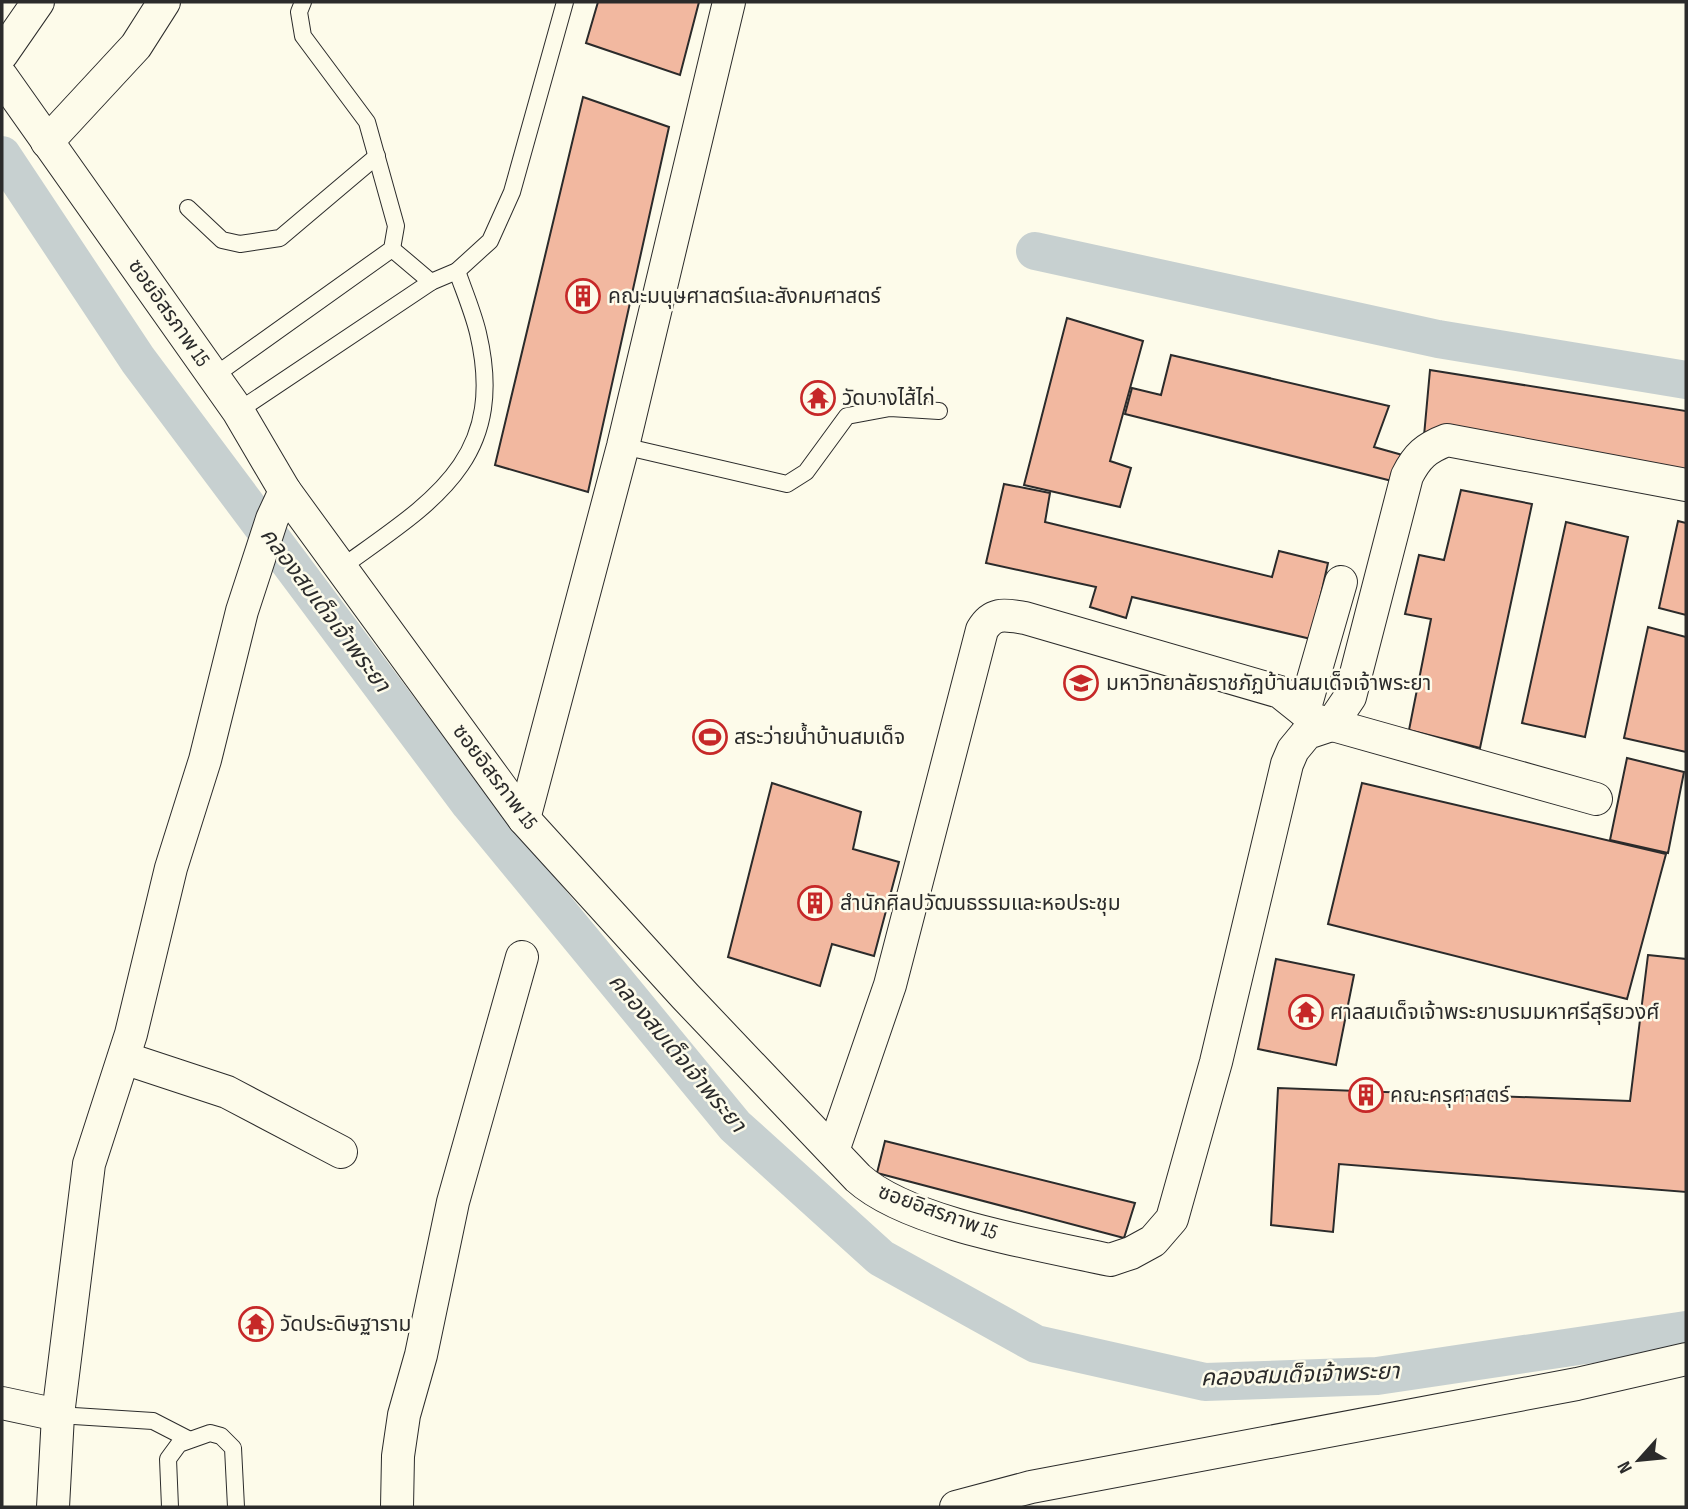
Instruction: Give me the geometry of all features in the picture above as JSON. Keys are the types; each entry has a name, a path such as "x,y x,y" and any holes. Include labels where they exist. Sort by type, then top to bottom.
{"street":[{"path":"2,54 38,2"},
{"path":"47,142 136,46 163,2"},
{"path":"524,819 623,446 729,2"},
{"name":"ซอยอิสรภาพ 15","path":"2,77 238,411 279,505 342,567 524,819 685,996 874,1193 970,1229 1111,1260 1132,1254 1153,1241 1172,1219 1202,1114 1287,764 1318,718"},
{"path":"1318,718 1350,697 1407,477 1416,459 1428,448 1447,440 1686,485"},
{"path":"53,1507 58,1415 89,1164 124,1058 171,868 205,760 242,611 260,553 279,505"},
{"path":"1318,718 1341,582"},
{"path":"833,1151 890,985 977,648 987,621 999,614 1052,625 1280,692 1318,718 1596,799"},
{"path":"397,1507 398,1456 404,1415 421,1354 453,1202 522,957"},
{"path":"124,1058 227,1092 341,1152"},
{"path":"956,1507 1029,1498 1686,1359"},
{"path":"2,1403 58,1415"}],"lane":[{"path":"214,376 392,249 396,226 367,122 303,36 299,12 303,2"},
{"path":"238,411 431,282 457,271 490,241 512,192 565,2"},
{"path":"188,208 222,240 240,244 280,238 377,156"},
{"path":"392,249 431,282"},
{"path":"342,567 428,505 453,478 479,436 485,394 478,333 457,271"},
{"path":"623,446 787,484 806,472 847,416 890,408 939,411"},
{"path":"58,1415 153,1420 188,1439"},
{"path":"170,1507 168,1459 179,1444 209,1433 221,1436 233,1448 236,1507"}],"building":[{"path":"598,2 699,2 680,75 586,43"},
{"name":"คณะมนุษศาสตร์และสังคมศาสตร์","path":"583,97 669,127 588,492 495,465"},
{"path":"1067,318 1143,341 1110,461 1131,468 1120,507 1024,485"},
{"path":"1171,355 1389,406 1374,447 1406,456 1400,483 1125,414 1132,388 1161,395"},
{"path":"1430,370 1686,411 1686,476 1424,436"},
{"path":"1004,484 1050,493 1045,522 1272,577 1279,551 1328,563 1311,639 1132,597 1126,618 1090,607 1096,587 986,563"},
{"path":"1461,490 1532,504 1480,748 1409,730 1431,619 1405,614 1419,555 1444,560"},
{"path":"1678,521 1686,523 1686,615 1659,608"},
{"path":"1566,522 1628,537 1585,737 1522,723"},
{"path":"1648,627 1686,637 1686,752 1624,738"},
{"path":"1627,758 1684,772 1668,853 1610,840"},
{"name":"สำนักศิลปวัฒนธรรมและหอประชุม","path":"772,783 861,812 853,849 899,862 874,956 832,944 820,986 728,957"},
{"path":"1362,783 1666,854 1627,999 1328,924"},
{"name":"คณะครุศาสตร์","path":"1648,955 1686,959 1686,1192 1339,1164 1333,1232 1271,1225 1278,1088 1630,1101"},
{"name":"ศาลสมเด็จเจ้าพระยาบรมมหาศรีสุริยวงศ์","path":"1276,959 1354,975 1336,1065 1258,1049"},
{"path":"885,1141 1135,1203 1124,1238 877,1173"}],"waterway":[{"name":"คลองสมเด็จเจ้าพระยา","path":"2,155 138,360 470,804 735,1126 881,1258 1036,1344 1205,1382 1377,1376 1686,1330"},
{"path":"1035,251 1438,339 1686,380"}],"place":[{"name":"คณะมนุษศาสตร์และสังคมศาสตร์","path":"583,296"},
{"name":"วัดบางไส้ไก่","path":"818,398"},
{"name":"มหาวิทยาลัยราชภัฏบ้านสมเด็จเจ้าพระยา","path":"1081,683"},
{"name":"สระว่ายน้ำบ้านสมเด็จ","path":"710,737"},
{"name":"สำนักศิลปวัฒนธรรมและหอประชุม","path":"815,903"},
{"name":"ศาลสมเด็จเจ้าพระยาบรมมหาศรีสุริยวงศ์","path":"1306,1012"},
{"name":"คณะครุศาสตร์","path":"1366,1095"},
{"name":"วัดประดิษฐาราม","path":"256,1324"}]}
